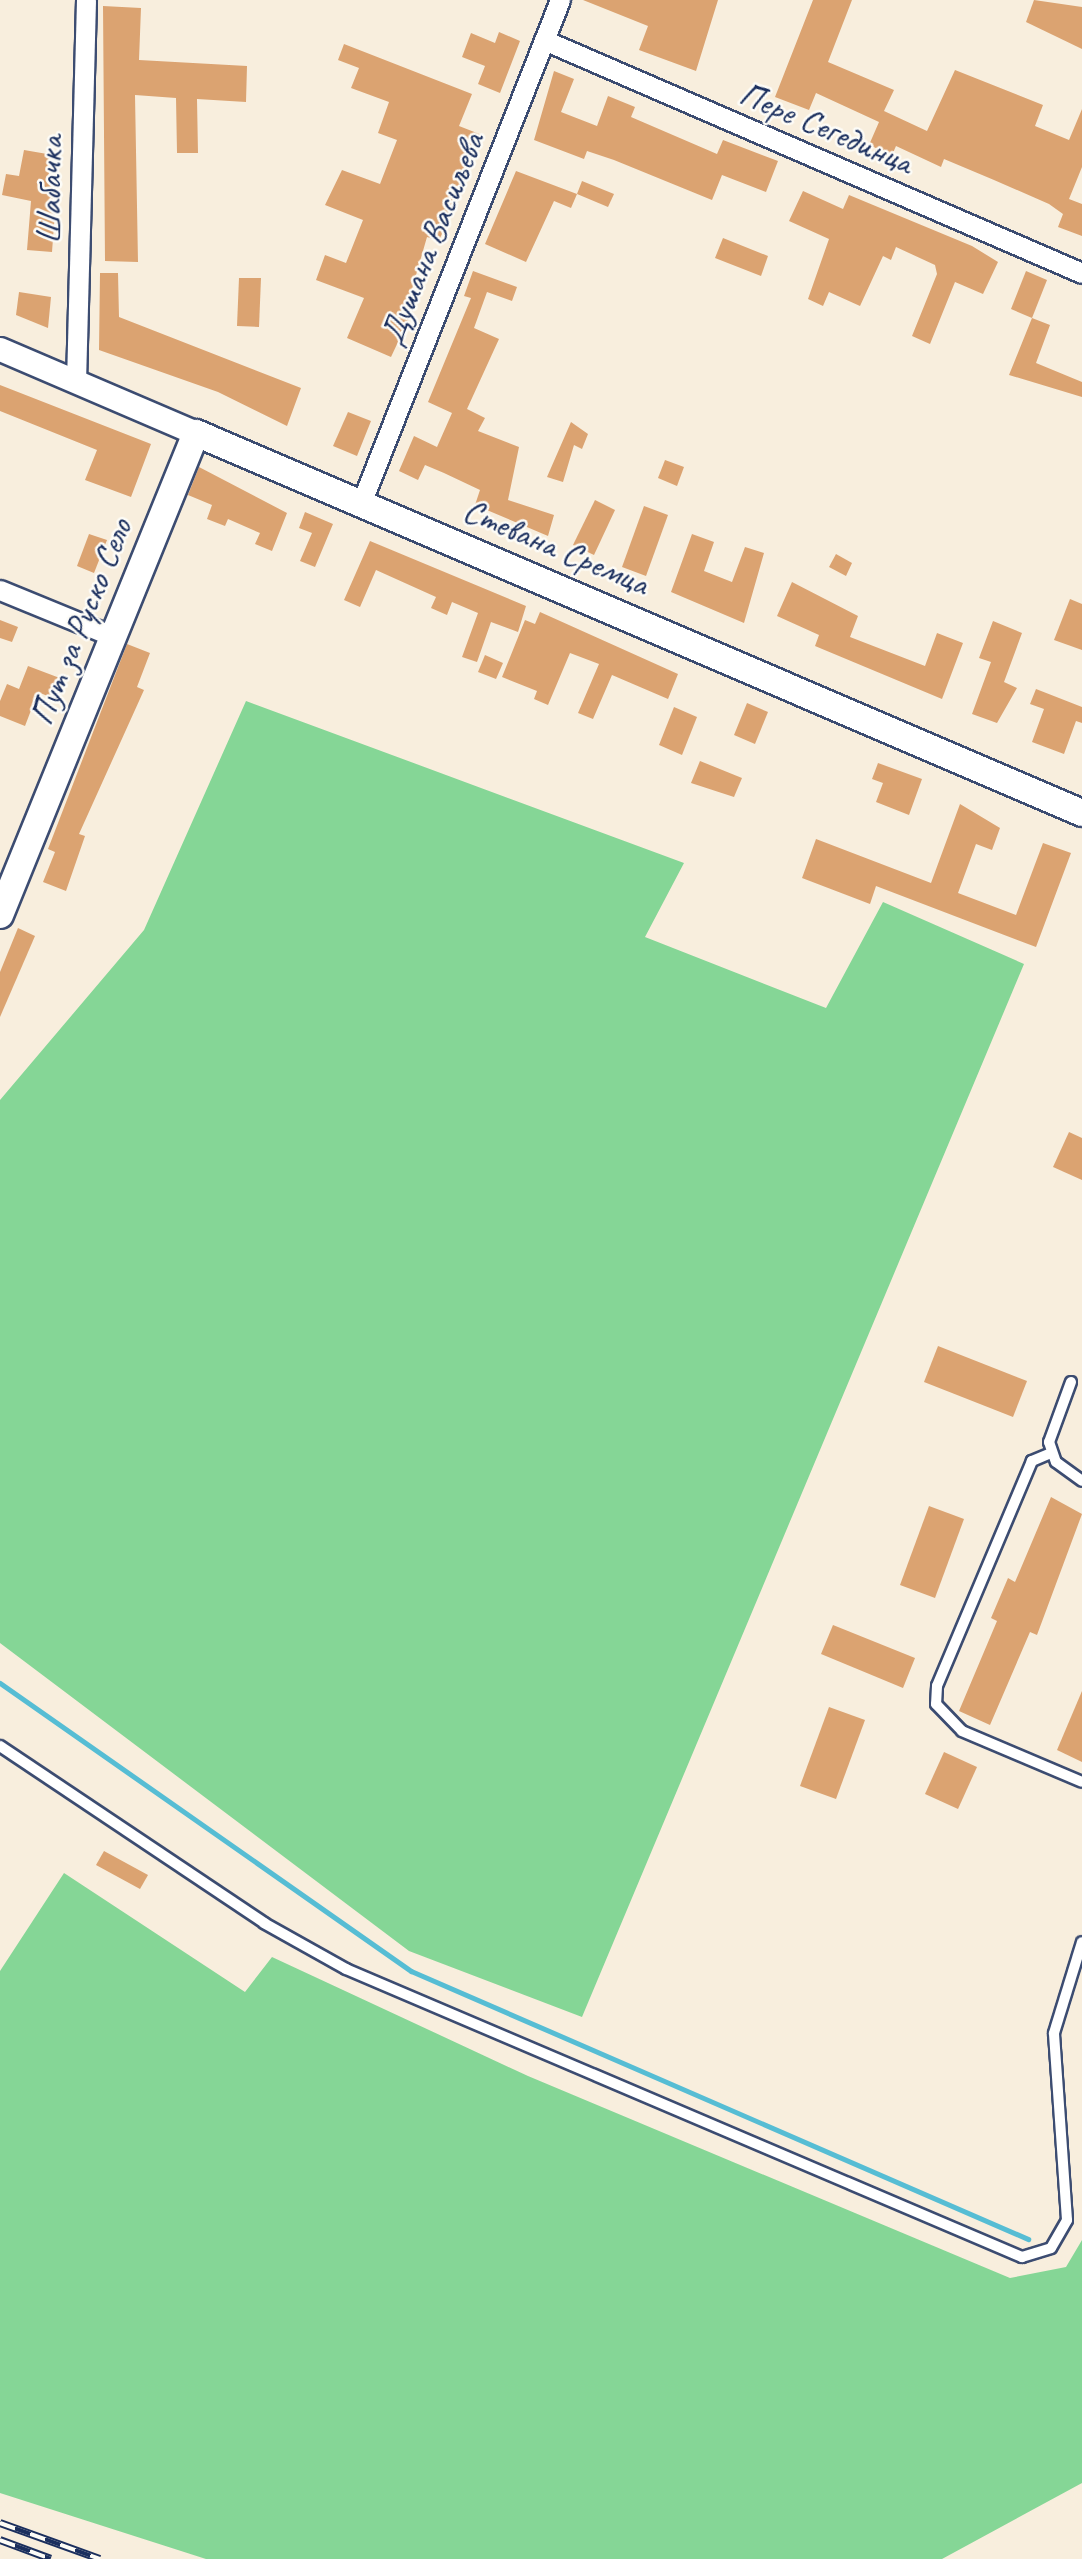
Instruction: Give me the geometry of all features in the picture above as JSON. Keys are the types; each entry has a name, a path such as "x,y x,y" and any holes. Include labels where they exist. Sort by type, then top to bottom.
{"main road":[{"name":"Стевана Сремца","path":"196,433 362,501 1081,811"},
{"name":"Пут за Руско Село","path":"0,915 196,433"}],"street":[{"name":"Шабачка","path":"76,382 86,0"},
{"name":"Душана Васиљева","path":"362,501 560,0"},
{"name":"Пере Сегединца","path":"544,40 1082,273"},
{"name":"Стевана Сремца","path":"0,349 196,433"},
{"path":"0,590 112,636"}],"lane":[{"path":"1071,1382 1051,1433 1051,1453 1082,1481"},
{"path":"1051,1453 1032,1461 937,1686 936,1704 962,1731 1082,1782"},
{"path":"0,1746 264,1923 346,1969 1022,2257 1051,2248 1067,2220 1054,2033 1081,1949"}],"green space":[{"path":"246,701 684,863 645,937 826,1008 883,902 1024,964 582,2017 409,1951 0,1643 0,1100 144,930"},
{"path":"64,1873 245,1992 272,1957 528,2076 1010,2278 1066,2267 1082,2240 1082,2483 942,2559 206,2559 0,2493 0,1971"}],"building":[{"path":"583,0 718,0 696,71 639,50 648,26"},
{"path":"813,0 852,0 828,62 894,90 884,111 927,131 955,70 1043,105 1035,126 1069,140 1082,109 1082,167 1069,199 1082,204 1082,236 1058,227 1063,214 1049,204 994,180 944,159 941,167 896,146 892,155 869,145 879,122 816,93 809,110 775,97"},
{"path":"1034,0 1082,7 1082,49 1026,22"},
{"path":"103,6 141,8 139,60 247,66 246,102 197,99 198,153 177,153 176,98 135,95 138,262 105,261"},
{"path":"499,32 520,41 500,93 478,84 485,66 462,57 471,33 495,43"},
{"path":"344,44 472,94 459,126 482,135 439,241 427,237 412,289 421,293 391,357 347,338 364,298 316,280 325,255 346,263 363,220 325,205 342,170 380,184 397,140 378,133 389,102 351,88 359,68 338,60"},
{"path":"554,71 574,79 561,112 597,126 608,96 635,107 631,117 717,154 723,140 778,161 766,192 722,175 712,200 614,160 587,151 584,159 534,140"},
{"path":"24,150 53,155 47,182 57,184 52,252 27,250 31,201 2,195 6,174 19,176"},
{"path":"516,171 577,194 571,208 554,201 526,262 485,244"},
{"path":"582,181 614,194 608,207 577,194"},
{"path":"803,191 843,209 849,195 972,246 998,262 983,294 955,282 930,344 912,336 937,274 935,265 896,247 891,260 883,256 860,306 829,292 823,306 808,299 829,239 789,221"},
{"path":"723,238 768,256 761,276 715,258"},
{"path":"473,271 517,287 512,301 487,292 474,328 499,339 467,409 485,418 478,431 519,447 508,500 554,515 548,536 475,505 480,490 444,473 425,465 418,480 399,471 414,436 437,447 452,413 428,402 471,298 464,296"},
{"path":"1026,271 1047,280 1032,318 1011,309"},
{"path":"100,273 118,273 119,317 301,388 287,426 218,392 99,350"},
{"path":"239,278 261,278 259,327 237,326"},
{"path":"19,292 51,297 48,328 16,315"},
{"path":"1032,318 1050,325 1036,363 1082,382 1082,397 1009,375"},
{"path":"0,385 151,444 131,497 85,480 97,450 0,411"},
{"path":"348,412 371,421 357,456 333,446"},
{"path":"571,422 588,434 582,449 574,445 563,482 547,477"},
{"path":"665,460 684,467 677,486 658,478"},
{"path":"199,467 287,513 272,551 255,544 260,533 228,519 225,526 207,519 212,505 188,495"},
{"path":"595,500 615,510 594,555 573,545"},
{"path":"644,506 668,515 646,576 622,567"},
{"path":"305,512 333,524 315,567 300,561 312,533 299,528"},
{"path":"89,534 107,540 94,573 77,566"},
{"path":"692,534 714,542 704,571 732,582 745,547 764,553 744,623 671,592"},
{"path":"370,541 526,606 518,632 491,622 477,662 462,657 478,613 452,602 447,615 431,608 436,597 376,570 360,607 344,600"},
{"path":"836,554 852,563 846,576 829,567"},
{"path":"792,582 858,616 850,637 925,666 937,633 963,643 942,699 815,646 819,635 777,616"},
{"path":"1070,599 1082,604 1082,650 1054,640"},
{"path":"540,612 678,674 668,699 612,675 593,719 578,713 599,664 570,653 548,705 534,699 537,691 502,677 525,620 535,624"},
{"path":"0,620 18,627 12,642 0,638"},
{"path":"993,621 1022,633 1004,682 1017,688 997,723 972,714 991,662 979,658"},
{"path":"127,644 150,653 137,687 144,690 79,834 85,836 66,891 43,882 55,852 48,849"},
{"path":"485,655 503,663 496,679 478,672"},
{"path":"28,666 65,680 57,700 38,692 25,726 0,716 0,701 7,684 19,689"},
{"path":"1036,689 1082,707 1082,723 1076,721 1064,754 1032,742 1044,709 1030,704"},
{"path":"747,703 768,712 755,744 734,735"},
{"path":"674,707 697,717 682,755 659,745"},
{"path":"700,761 742,778 734,797 691,783"},
{"path":"878,763 922,779 909,815 876,802 883,783 872,779"},
{"path":"960,804 1000,828 992,850 976,844 958,893 1016,915 1043,843 1071,853 1036,947 876,886 870,904 802,878 816,839 931,883"},
{"path":"18,928 35,936 0,1017 0,972"},
{"path":"1069,1132 1082,1138 1082,1180 1053,1167"},
{"path":"938,1346 1027,1381 1013,1417 924,1382"},
{"path":"1051,1497 1082,1514 1037,1635 1030,1632 990,1725 959,1711 997,1621 991,1618 1008,1578 1015,1582"},
{"path":"929,1506 964,1519 935,1598 900,1585"},
{"path":"833,1625 915,1658 903,1688 821,1654"},
{"path":"1082,1691 1082,1762 1057,1750"},
{"path":"829,1707 865,1720 836,1799 800,1786"},
{"path":"944,1752 977,1767 958,1809 925,1794"},
{"path":"104,1851 148,1875 140,1889 96,1865"}],"waterway":[{"path":"0,1683 411,1971 1028,2239"}],"railway":[{"path":"0,2523 100,2559"},
{"path":"0,2540 51,2559"}]}
